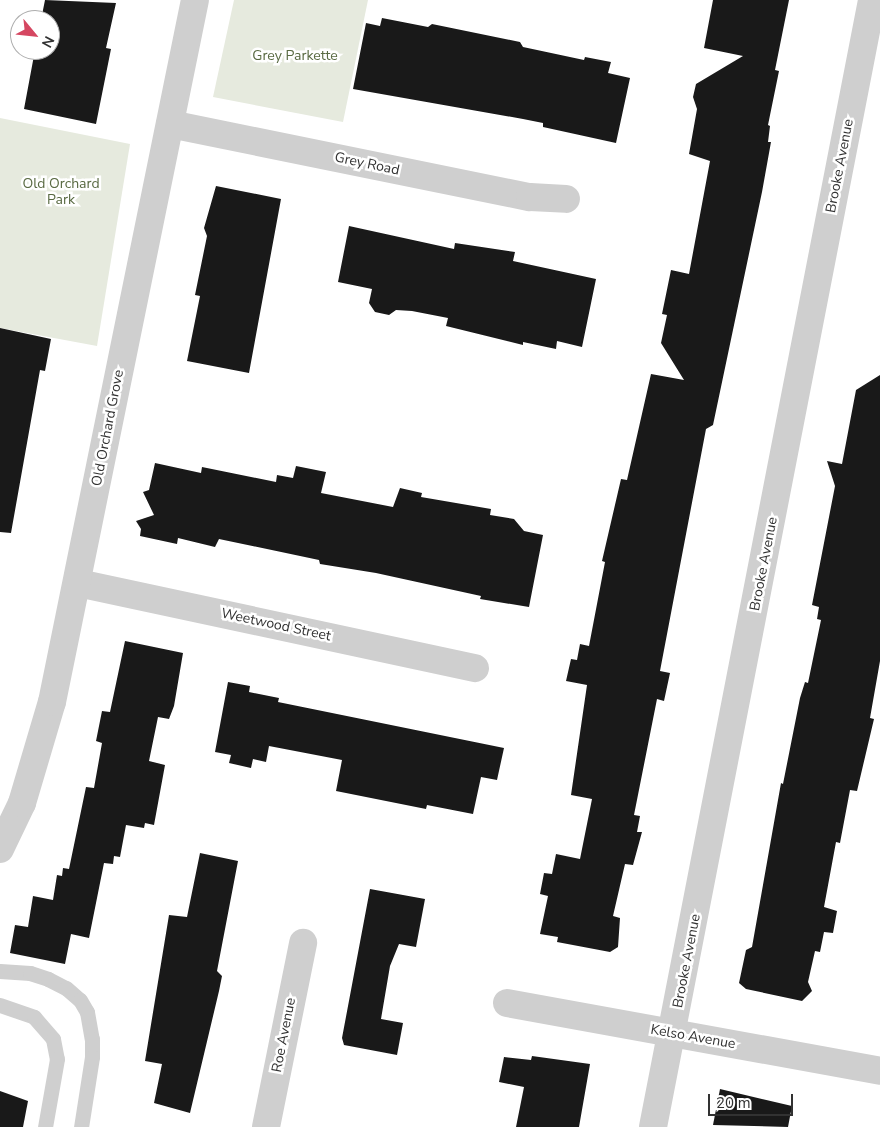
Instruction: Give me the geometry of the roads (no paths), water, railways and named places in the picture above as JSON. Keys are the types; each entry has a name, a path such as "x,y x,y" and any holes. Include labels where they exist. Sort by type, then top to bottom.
{"street":[{"name":"Old Orchard Grove","path":"0,849 22,803 33,770 78,583 194,0"},
{"name":"Brooke Avenue","path":"654,1127 872,0"},
{"name":"Grey Road","path":"170,124 530,197 566,199"},
{"name":"Weetwood Street","path":"78,583 475,668"},
{"name":"Roe Avenue","path":"266,1127 303,943"},
{"name":"Kelso Avenue","path":"507,1003 880,1071"}],"lane":[{"path":"0,972 30,973 48,979 66,988 80,1000 87,1012 92,1039 92,1058 81,1127"},
{"path":"0,1005 34,1017 44,1024 55,1044 57,1059 44,1127"}],"park label":[{"name":"Grey Parkette","path":"295,56"},
{"name":"Old Orchard Park","path":"61,192"}]}
